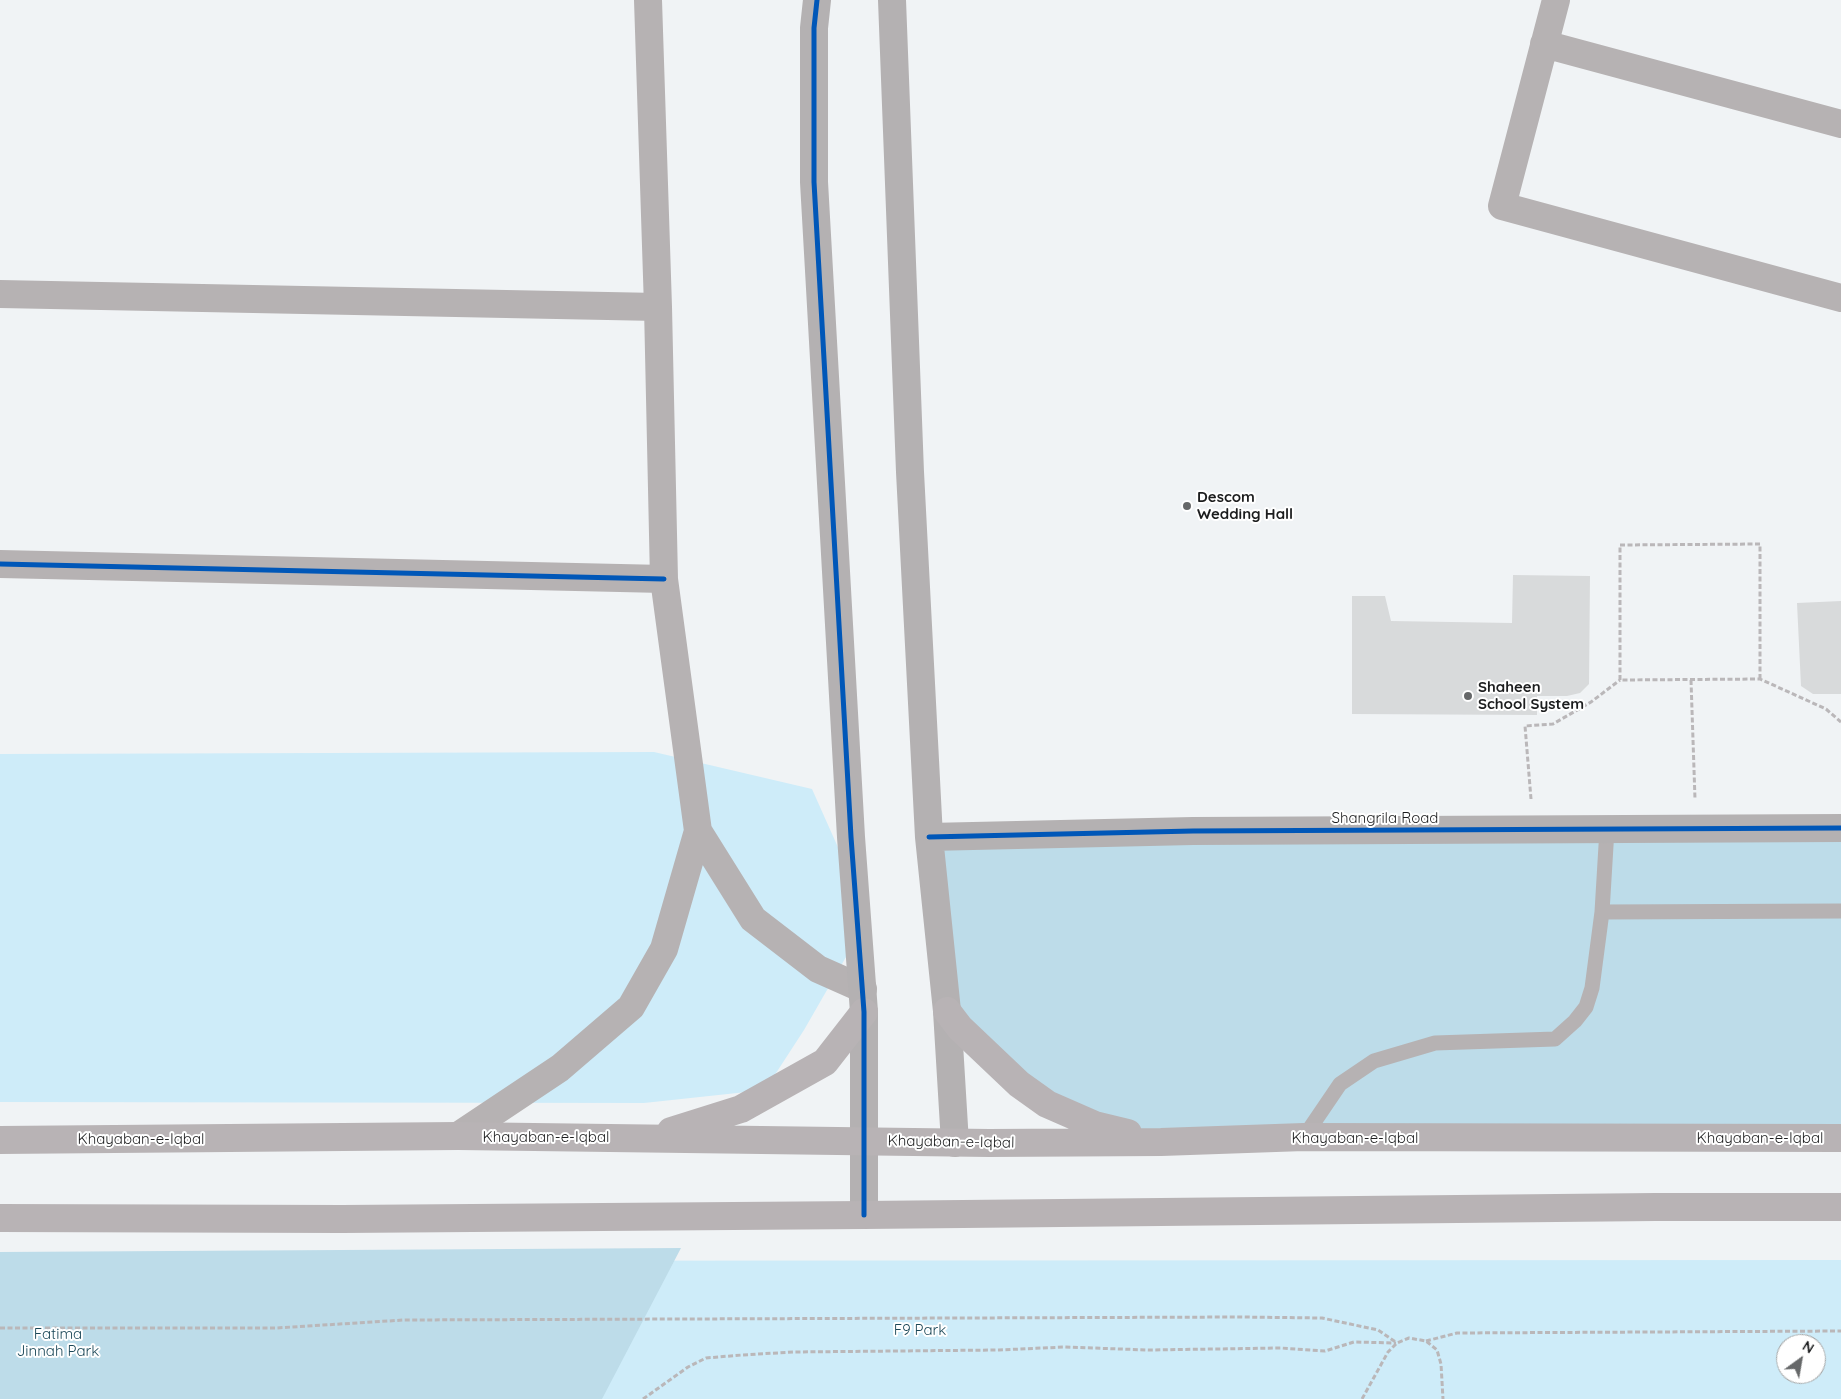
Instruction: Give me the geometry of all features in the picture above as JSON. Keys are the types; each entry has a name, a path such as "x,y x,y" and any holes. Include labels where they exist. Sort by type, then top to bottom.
{"main road":[{"path":"648,1138 741,1109 825,1062 864,1000"},
{"path":"947,1011 960,1028 1019,1084 1047,1104 1095,1125 1161,1142"},
{"name":"Khayaban-e-Iqbal","path":"0,1140 458,1136 955,1143 1161,1142 1304,1137 1841,1138"},
{"path":"0,1218 342,1219 1841,1207"}],"street":[{"path":"458,1136 560,1068 631,1007 664,949 698,831 664,579 658,307 648,0"},
{"path":"817,0 814,28 814,182 850,817 864,1000 864,1215"},
{"path":"892,0 910,472 929,837 947,1011 955,1143"},
{"path":"1556,0 1502,206 1841,298"},
{"path":"1544,44 1841,124"},
{"path":"0,294 658,307"},
{"path":"0,564 664,579"},
{"name":"Shangrila Road","path":"929,837 1193,831 1841,828"},
{"path":"698,831 753,919 818,969 864,1000"}],"lane":[{"path":"1304,1137 1340,1084 1374,1061 1435,1043 1555,1039 1575,1022 1586,1007 1592,988 1602,912 1607,829"},
{"path":"1602,912 1841,912"}],"path":[{"path":"1620,680 1620,545 1640,544 1760,544 1760,679"},
{"path":"1534,830 1525,726 1553,724 1591,702 1620,680 1760,679 1826,709 1841,722"},
{"path":"1691,680 1696,829"},
{"path":"0,1328 276,1328 404,1320 1232,1317 1322,1318 1378,1330 1396,1343"},
{"path":"643,1399 688,1367 706,1358 793,1352 999,1350 1064,1347 1148,1350 1281,1348 1325,1351 1354,1342 1396,1343 1409,1338 1426,1341 1457,1333 1841,1331"},
{"path":"1426,1341 1438,1350 1441,1364 1443,1399"},
{"path":"1362,1399 1388,1352 1396,1343"}],"green space":[{"path":"654,752 812,789 869,917 804,1030 765,1090 644,1103 0,1102 0,754"},
{"path":"1841,831 1841,1138 1161,1142 1047,1104 960,1028 929,837"},
{"path":"681,1248 602,1399 0,1399 0,1252"},
{"name":"Fatima Jinnah Park","path":"1841,1260 1841,1399 0,1399 0,1261"}],"building":[{"path":"1513,575 1590,576 1589,684 1580,693 1567,696 1537,696 1537,715 1352,714 1352,596 1385,596 1391,621 1512,623"},
{"path":"1841,601 1841,694 1813,694 1801,686 1797,603"}],"cycle path":[{"path":"817,0 814,28 814,182 851,837 864,1012 864,1215"},
{"path":"0,564 664,579"},
{"path":"929,837 1193,831 1841,828"}],"place":[{"name":"Descom Wedding Hall","path":"1187,506"},
{"name":"Shaheen School System","path":"1468,696"}],"park label":[{"name":"F9 Park","path":"920,1330"}]}
